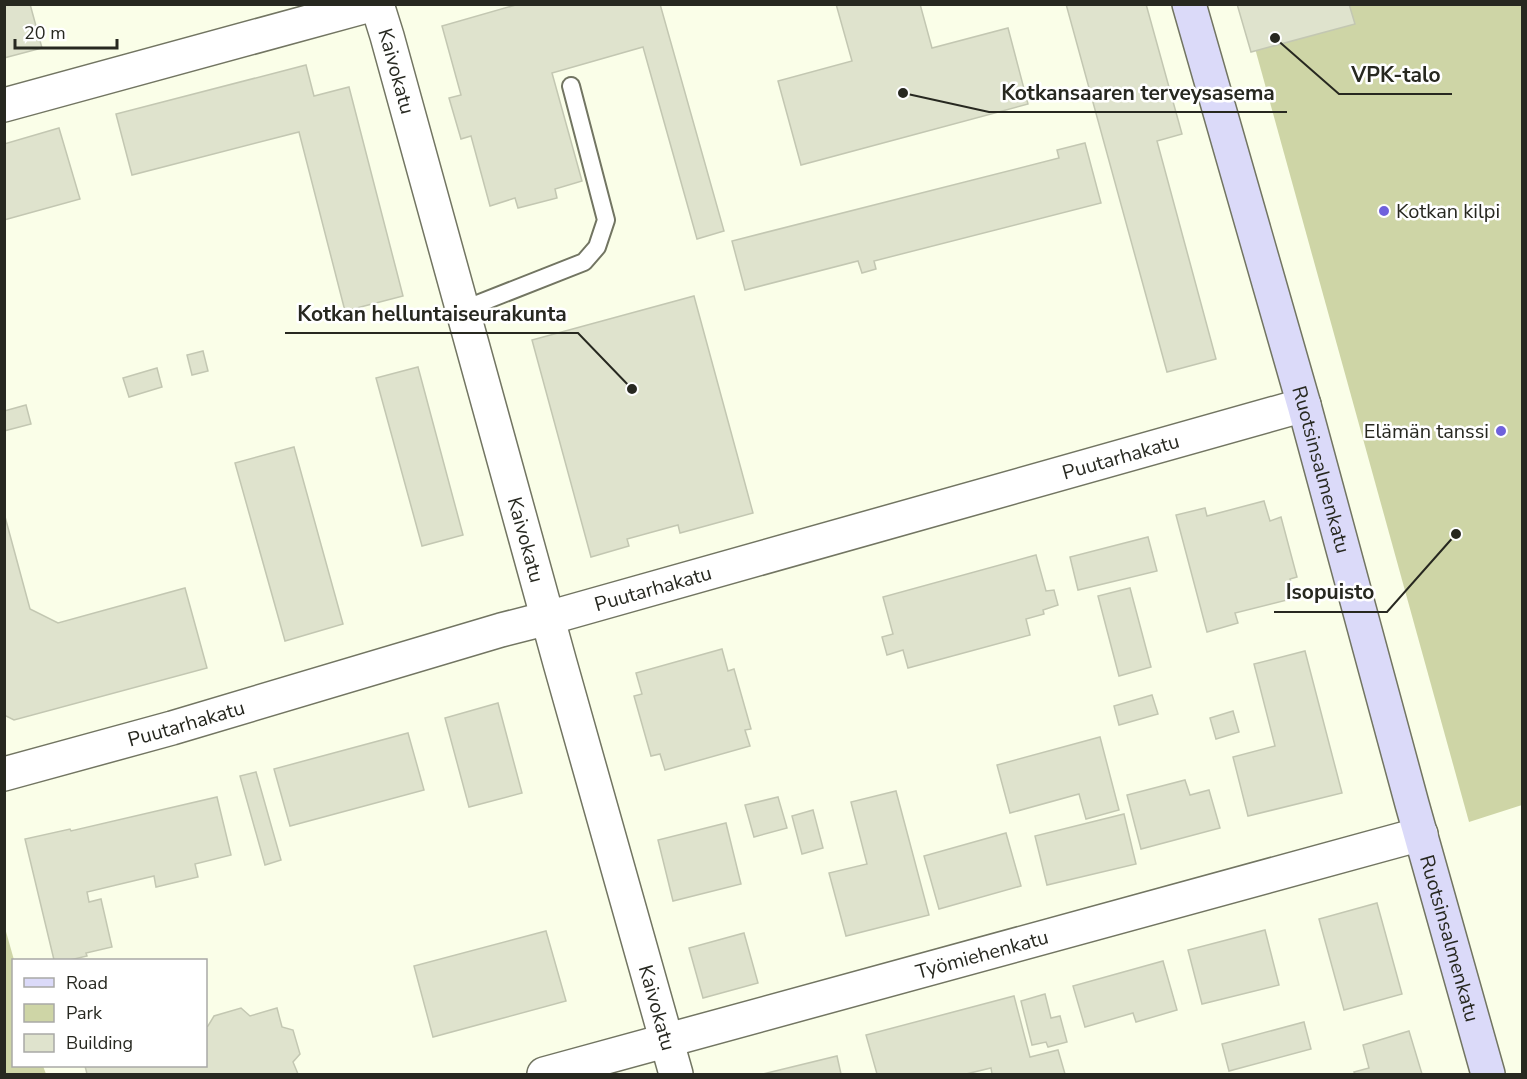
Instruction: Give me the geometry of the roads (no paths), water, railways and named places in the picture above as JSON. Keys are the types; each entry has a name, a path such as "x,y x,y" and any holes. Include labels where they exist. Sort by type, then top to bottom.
{"street":[{"path":"4,105 375,4"},
{"name":"Kaivokatu","path":"375,4 387,36 676,1074"},
{"name":"Ruotsinsalmenkatu","path":"1189,4 1304,405 1488,1074"},
{"name":"Puutarhakatu","path":"4,774 184,724 501,630 1304,405"},
{"name":"Työmiehenkatu","path":"544,1074 1421,834"}],"lane":[{"path":"462,310 584,262 597,247 606,220 571,86"}],"place":[{"name":"VPK-talo","path":"1275,38"},
{"name":"Kotkansaaren terveysasema","path":"903,93"},
{"name":"Kotkan kilpi","path":"1384,211"},
{"name":"Kotkan helluntaiseurakunta","path":"632,389"},
{"name":"Elämän tanssi","path":"1501,431"},
{"name":"Isopuisto","path":"1456,534"}]}
